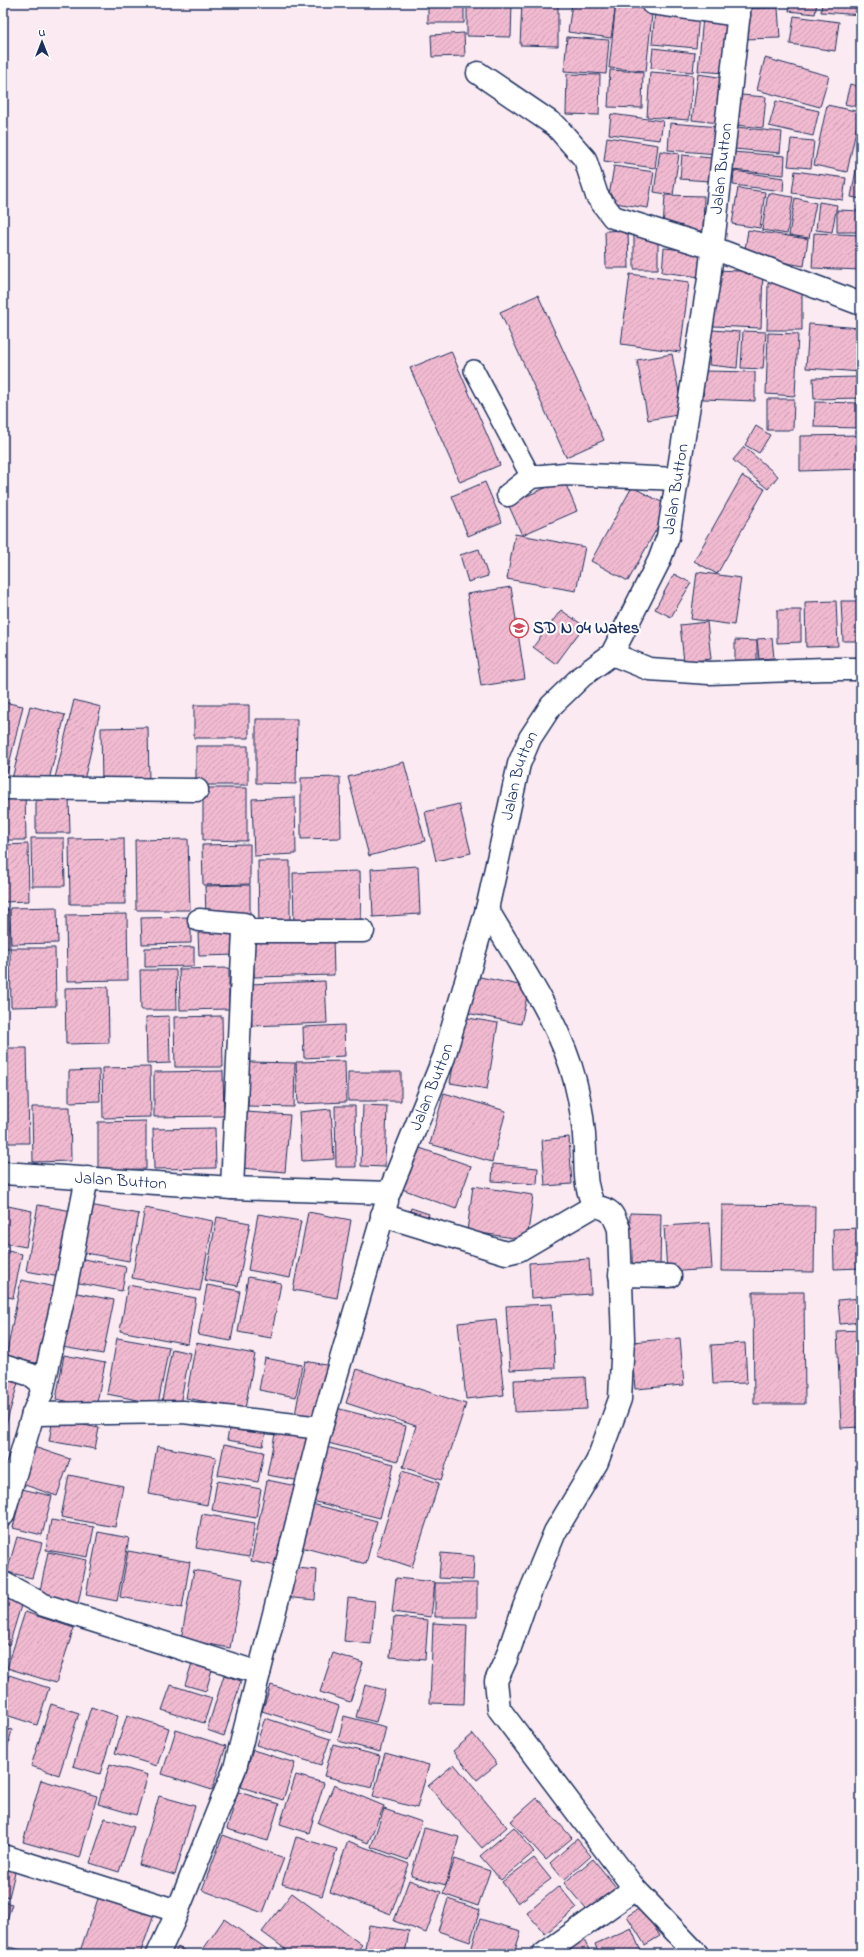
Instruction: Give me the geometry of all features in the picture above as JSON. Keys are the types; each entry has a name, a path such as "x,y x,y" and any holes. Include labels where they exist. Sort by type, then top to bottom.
{"street":[{"path":"652,3 740,9"},
{"name":"Jalan Button","path":"3,1173 232,1188 390,1194 444,1057 486,910 519,764 530,738 551,706 582,676 612,654 659,561 668,537 674,509 676,479 713,248 740,9"},
{"path":"478,73 556,126 585,159 597,196 612,217 713,248 861,304"},
{"path":"508,495 531,477 565,474 676,479"},
{"path":"612,654 649,669 708,673 826,669 861,670"},
{"path":"3,788 197,790"},
{"path":"486,910 559,1037 572,1072 582,1108 585,1150 585,1179 587,1191 594,1206"},
{"path":"199,920 244,924 232,1188"},
{"path":"244,931 363,931"},
{"path":"3,1515 33,1414 42,1392 65,1290 87,1178"},
{"path":"158,1954 235,1768 321,1428 382,1215 390,1194"},
{"path":"382,1215 506,1253 518,1250 594,1206 605,1208 613,1214 619,1229 623,1339 620,1399 597,1462 555,1532 524,1607 506,1659 496,1681 499,1708 635,1889 697,1954"},
{"path":"620,1275 670,1276"},
{"path":"3,1366 31,1375 40,1381 42,1392"},
{"path":"33,1414 183,1412 321,1428"},
{"path":"3,1583 44,1605 119,1630 260,1673"},
{"path":"3,1856 177,1911"},
{"path":"544,1954 635,1889"}],"lane":[{"path":"474,370 531,477"}],"building":[{"path":"428,3 464,3 464,23 428,23"},
{"path":"467,3 512,3 511,37 467,36"},
{"path":"522,3 558,3 558,46 520,45"},
{"path":"572,3 616,3 611,38 568,32"},
{"path":"616,3 653,5 646,71 609,68"},
{"path":"790,3 817,3 815,14 789,11"},
{"path":"822,3 861,3 861,15 821,12"},
{"path":"778,8 780,38 742,39 741,9"},
{"path":"655,11 699,15 696,48 652,44"},
{"path":"794,16 839,22 835,51 790,44"},
{"path":"703,17 730,19 725,73 698,71"},
{"path":"464,33 465,56 432,57 431,35"},
{"path":"567,37 609,40 606,74 564,71"},
{"path":"653,48 695,53 693,72 651,68"},
{"path":"765,58 829,76 820,107 757,90"},
{"path":"610,70 643,72 642,108 608,107"},
{"path":"650,72 693,75 689,120 647,117"},
{"path":"567,74 600,75 599,115 566,114"},
{"path":"698,74 725,78 719,123 692,120"},
{"path":"850,84 861,87 861,108 845,104"},
{"path":"741,95 766,97 763,128 737,125"},
{"path":"776,101 819,111 813,136 769,126"},
{"path":"827,105 860,112 847,172 814,165"},
{"path":"611,114 663,121 660,140 609,134"},
{"path":"670,123 720,127 718,154 668,150"},
{"path":"736,127 782,132 780,153 734,149"},
{"path":"607,137 658,145 655,168 604,161"},
{"path":"791,139 814,141 811,168 788,166"},
{"path":"660,151 679,154 673,195 654,192"},
{"path":"732,152 785,156 784,175 731,170"},
{"path":"682,155 711,158 709,181 680,179"},
{"path":"858,159 861,160 861,199 851,197"},
{"path":"614,166 654,172 648,208 608,202"},
{"path":"734,171 784,178 783,191 733,185"},
{"path":"795,171 846,178 843,200 792,193"},
{"path":"738,188 765,192 760,228 732,224"},
{"path":"768,193 793,197 787,234 762,230"},
{"path":"665,195 704,196 703,231 663,229"},
{"path":"795,198 816,203 809,238 789,235"},
{"path":"819,202 837,205 832,232 816,230"},
{"path":"837,210 861,211 861,232 837,232"},
{"path":"628,230 629,268 606,268 605,231"},
{"path":"748,230 808,239 804,266 744,256"},
{"path":"814,233 861,235 861,270 812,268"},
{"path":"634,235 658,235 658,269 634,269"},
{"path":"664,248 703,252 700,277 662,272"},
{"path":"716,270 763,272 761,328 713,326"},
{"path":"630,274 689,282 680,352 621,344"},
{"path":"768,283 802,284 802,330 767,330"},
{"path":"538,295 604,440 566,457 500,312"},
{"path":"809,324 861,328 861,372 806,368"},
{"path":"712,330 740,332 737,368 709,365"},
{"path":"743,331 766,332 763,369 741,368"},
{"path":"768,333 798,334 795,396 766,394"},
{"path":"451,351 500,465 460,482 410,368"},
{"path":"672,354 683,414 648,420 637,360"},
{"path":"704,371 755,372 755,401 703,399"},
{"path":"861,377 861,398 814,399 813,378"},
{"path":"767,399 794,399 793,430 767,430"},
{"path":"815,402 861,403 861,428 814,427"},
{"path":"756,426 770,435 759,453 745,445"},
{"path":"861,435 861,469 800,471 800,436"},
{"path":"744,447 778,476 768,489 733,460"},
{"path":"742,476 765,489 717,574 694,561"},
{"path":"564,480 577,511 522,535 508,504"},
{"path":"485,482 502,522 468,536 452,496"},
{"path":"632,487 669,506 628,581 591,561"},
{"path":"515,534 585,547 576,591 507,579"},
{"path":"479,549 488,576 468,582 460,555"},
{"path":"697,572 741,578 734,625 691,619"},
{"path":"674,574 691,583 671,617 655,609"},
{"path":"511,587 525,679 481,686 467,594"},
{"path":"836,601 838,646 806,647 805,602"},
{"path":"841,601 861,601 861,641 843,641"},
{"path":"561,610 584,626 556,664 533,647"},
{"path":"777,610 801,610 801,642 777,643"},
{"path":"707,622 711,659 684,662 680,625"},
{"path":"772,638 774,658 759,659 757,639"},
{"path":"735,640 757,641 757,662 735,662"},
{"path":"74,700 101,707 82,789 54,782"},
{"path":"3,702 23,706 7,773 3,772"},
{"path":"194,705 249,705 249,738 194,738"},
{"path":"30,706 65,715 47,788 12,779"},
{"path":"256,719 297,719 296,784 256,783"},
{"path":"148,727 149,783 102,784 101,728"},
{"path":"196,746 248,746 248,785 196,785"},
{"path":"404,762 425,841 369,856 348,777"},
{"path":"340,777 341,838 301,839 301,778"},
{"path":"203,788 247,788 247,841 203,840"},
{"path":"3,792 25,792 26,840 3,840"},
{"path":"295,797 296,854 254,856 252,799"},
{"path":"69,798 70,833 36,833 36,799"},
{"path":"459,804 471,853 436,861 425,812"},
{"path":"31,838 64,838 65,886 32,886"},
{"path":"124,838 125,904 70,904 69,839"},
{"path":"188,839 190,910 136,910 135,840"},
{"path":"28,844 29,901 3,902 3,845"},
{"path":"250,844 250,884 203,885 202,845"},
{"path":"258,861 290,861 290,928 259,928"},
{"path":"418,866 420,914 373,917 371,869"},
{"path":"360,871 361,924 294,926 293,873"},
{"path":"250,885 250,915 206,916 205,886"},
{"path":"57,907 58,943 11,944 10,908"},
{"path":"9,909 10,948 3,948 3,910"},
{"path":"127,914 128,980 67,981 66,915"},
{"path":"191,917 191,943 142,944 141,918"},
{"path":"239,932 239,955 199,956 198,933"},
{"path":"333,937 334,975 254,977 253,939"},
{"path":"194,947 194,966 145,967 145,948"},
{"path":"10,948 55,948 56,1006 11,1007"},
{"path":"229,968 229,1009 180,1010 179,969"},
{"path":"140,970 176,970 177,1010 141,1010"},
{"path":"475,976 529,987 521,1024 467,1013"},
{"path":"325,981 327,1023 252,1026 250,984"},
{"path":"108,987 109,1043 66,1044 65,988"},
{"path":"169,1016 170,1063 147,1064 146,1017"},
{"path":"222,1016 223,1067 175,1067 174,1017"},
{"path":"462,1017 498,1023 487,1089 450,1083"},
{"path":"344,1025 345,1056 304,1058 303,1027"},
{"path":"3,1048 27,1048 29,1143 3,1143"},
{"path":"345,1061 346,1102 298,1104 296,1062"},
{"path":"249,1062 295,1063 294,1107 248,1106"},
{"path":"150,1067 151,1117 103,1118 102,1068"},
{"path":"99,1070 100,1101 69,1102 69,1071"},
{"path":"223,1071 224,1116 154,1117 154,1072"},
{"path":"348,1072 401,1072 401,1101 348,1101"},
{"path":"444,1093 506,1111 492,1162 430,1144"},
{"path":"363,1105 387,1106 385,1167 361,1166"},
{"path":"335,1106 355,1106 356,1167 336,1167"},
{"path":"32,1107 70,1107 71,1161 33,1162"},
{"path":"331,1109 334,1159 302,1161 299,1112"},
{"path":"246,1112 290,1115 285,1172 242,1168"},
{"path":"146,1121 146,1169 98,1170 98,1122"},
{"path":"215,1128 216,1168 154,1169 153,1129"},
{"path":"569,1137 572,1184 545,1186 542,1140"},
{"path":"417,1147 471,1166 456,1209 402,1189"},
{"path":"493,1164 538,1168 537,1184 492,1181"},
{"path":"473,1186 533,1195 527,1240 467,1231"},
{"path":"84,1204 139,1214 129,1261 75,1251"},
{"path":"3,1205 32,1211 26,1247 3,1243"},
{"path":"38,1205 78,1212 65,1278 26,1271"},
{"path":"722,1205 815,1206 814,1272 721,1271"},
{"path":"145,1208 213,1221 200,1291 132,1278"},
{"path":"411,1208 429,1214 426,1224 408,1219"},
{"path":"308,1212 351,1220 337,1298 293,1290"},
{"path":"630,1213 661,1214 660,1267 629,1266"},
{"path":"258,1214 301,1221 290,1278 248,1270"},
{"path":"217,1217 250,1223 238,1286 205,1280"},
{"path":"709,1223 712,1269 667,1272 664,1226"},
{"path":"861,1228 861,1268 834,1269 833,1229"},
{"path":"3,1250 22,1254 13,1298 3,1296"},
{"path":"78,1258 126,1267 122,1291 74,1282"},
{"path":"589,1259 591,1294 531,1298 529,1263"},
{"path":"248,1277 281,1283 271,1338 238,1332"},
{"path":"21,1280 55,1287 41,1364 6,1357"},
{"path":"128,1285 196,1298 188,1344 120,1331"},
{"path":"207,1285 240,1291 231,1341 198,1335"},
{"path":"72,1292 114,1300 103,1354 62,1347"},
{"path":"753,1292 804,1292 805,1404 754,1404"},
{"path":"861,1298 861,1322 840,1324 838,1300"},
{"path":"552,1304 555,1368 510,1370 506,1306"},
{"path":"496,1319 504,1395 466,1399 458,1323"},
{"path":"861,1330 861,1427 841,1428 837,1331"},
{"path":"117,1338 169,1347 158,1404 107,1394"},
{"path":"680,1338 684,1385 635,1389 631,1342"},
{"path":"196,1343 255,1354 245,1409 186,1398"},
{"path":"745,1343 747,1383 713,1384 711,1345"},
{"path":"172,1349 190,1353 180,1404 162,1400"},
{"path":"64,1355 105,1363 96,1407 56,1399"},
{"path":"265,1358 302,1365 296,1397 259,1390"},
{"path":"305,1361 331,1366 321,1420 295,1415"},
{"path":"357,1369 466,1404 441,1480 403,1467 416,1426 346,1403"},
{"path":"585,1377 587,1409 515,1412 514,1380"},
{"path":"3,1379 18,1383 5,1428 3,1427"},
{"path":"336,1408 406,1426 398,1461 328,1443"},
{"path":"53,1419 99,1428 95,1449 49,1441"},
{"path":"231,1419 267,1426 263,1446 227,1440"},
{"path":"276,1429 310,1435 301,1481 267,1475"},
{"path":"224,1444 264,1452 258,1482 218,1475"},
{"path":"157,1446 216,1457 207,1505 149,1494"},
{"path":"34,1447 70,1459 57,1496 22,1484"},
{"path":"326,1447 394,1464 380,1518 312,1501"},
{"path":"402,1471 439,1483 412,1567 376,1555"},
{"path":"69,1475 123,1486 115,1527 61,1517"},
{"path":"267,1480 296,1486 281,1567 251,1561"},
{"path":"217,1481 261,1489 256,1518 212,1510"},
{"path":"22,1489 52,1496 42,1535 13,1528"},
{"path":"312,1504 377,1521 366,1564 301,1547"},
{"path":"202,1514 255,1523 249,1557 196,1548"},
{"path":"51,1520 94,1527 88,1557 46,1550"},
{"path":"98,1532 129,1538 117,1601 86,1595"},
{"path":"17,1537 42,1543 32,1578 7,1572"},
{"path":"128,1551 190,1562 182,1608 120,1597"},
{"path":"48,1552 87,1560 77,1609 38,1601"},
{"path":"441,1553 474,1556 473,1580 439,1578"},
{"path":"287,1567 317,1570 315,1600 284,1597"},
{"path":"194,1570 243,1579 230,1648 181,1639"},
{"path":"396,1578 435,1582 431,1617 392,1612"},
{"path":"435,1583 477,1583 477,1617 435,1617"},
{"path":"3,1592 23,1599 9,1645 3,1643"},
{"path":"348,1598 375,1601 371,1644 344,1641"},
{"path":"25,1612 74,1628 56,1683 7,1668"},
{"path":"394,1617 428,1620 425,1660 390,1657"},
{"path":"433,1623 467,1625 464,1704 430,1703"},
{"path":"333,1653 363,1663 350,1702 320,1692"},
{"path":"193,1660 213,1666 206,1691 185,1685"},
{"path":"9,1675 49,1688 37,1725 3,1714 3,1695"},
{"path":"224,1675 241,1681 224,1736 207,1730"},
{"path":"171,1685 212,1698 204,1723 162,1710"},
{"path":"271,1685 339,1706 331,1733 262,1711"},
{"path":"365,1685 385,1690 376,1722 356,1717"},
{"path":"51,1704 79,1713 59,1775 31,1766"},
{"path":"91,1707 118,1716 100,1774 73,1766"},
{"path":"127,1715 169,1728 157,1766 115,1753"},
{"path":"344,1716 386,1727 380,1752 338,1741"},
{"path":"265,1718 330,1739 321,1765 256,1745"},
{"path":"3,1728 12,1730 3,1764"},
{"path":"176,1730 226,1746 212,1790 162,1774"},
{"path":"473,1734 497,1764 477,1780 453,1751"},
{"path":"333,1744 380,1756 372,1788 324,1776"},
{"path":"253,1750 295,1763 283,1800 241,1787"},
{"path":"385,1753 429,1765 417,1808 373,1796"},
{"path":"110,1764 148,1775 136,1815 98,1804"},
{"path":"454,1764 507,1827 482,1848 428,1786"},
{"path":"296,1775 324,1783 309,1833 280,1824"},
{"path":"41,1780 97,1796 80,1858 23,1842"},
{"path":"334,1785 384,1806 368,1843 318,1823"},
{"path":"238,1792 279,1804 268,1841 227,1829"},
{"path":"159,1796 195,1806 175,1875 139,1865"},
{"path":"537,1798 572,1838 546,1860 511,1821"},
{"path":"384,1809 422,1822 408,1860 371,1847"},
{"path":"105,1818 134,1827 119,1872 90,1863"},
{"path":"514,1827 534,1852 501,1880 480,1856"},
{"path":"424,1828 459,1837 446,1885 411,1876"},
{"path":"223,1835 284,1858 263,1913 202,1890"},
{"path":"296,1837 337,1849 322,1896 282,1884"},
{"path":"577,1839 591,1856 564,1880 550,1863"},
{"path":"348,1841 409,1864 391,1914 330,1892"},
{"path":"534,1858 551,1879 518,1903 502,1882"},
{"path":"455,1859 490,1871 478,1906 443,1894"},
{"path":"593,1859 620,1892 591,1915 564,1883"},
{"path":"3,1861 17,1864 9,1897 3,1896"},
{"path":"409,1880 441,1892 426,1933 394,1921"},
{"path":"559,1886 577,1908 545,1934 527,1913"},
{"path":"292,1893 362,1945 354,1954 292,1954 262,1932"},
{"path":"99,1896 154,1915 140,1954 79,1954"},
{"path":"448,1899 480,1910 470,1942 438,1931"},
{"path":"3,1902 12,1904 4,1929 3,1929"},
{"path":"642,1907 660,1936 645,1945 627,1916"},
{"path":"224,1919 274,1954 205,1954 202,1951"},
{"path":"480,1919 521,1931 514,1954 470,1954"},
{"path":"369,1925 409,1931 405,1954 364,1954"},
{"path":"631,1928 642,1954 599,1954 595,1944"},
{"path":"584,1940 591,1954 564,1954 563,1951"},
{"path":"3,1946 41,1954 3,1954"},
{"path":"178,1947 190,1954 174,1954"}],"place":[{"name":"SD N 04 Wates","path":"519,628"}]}
